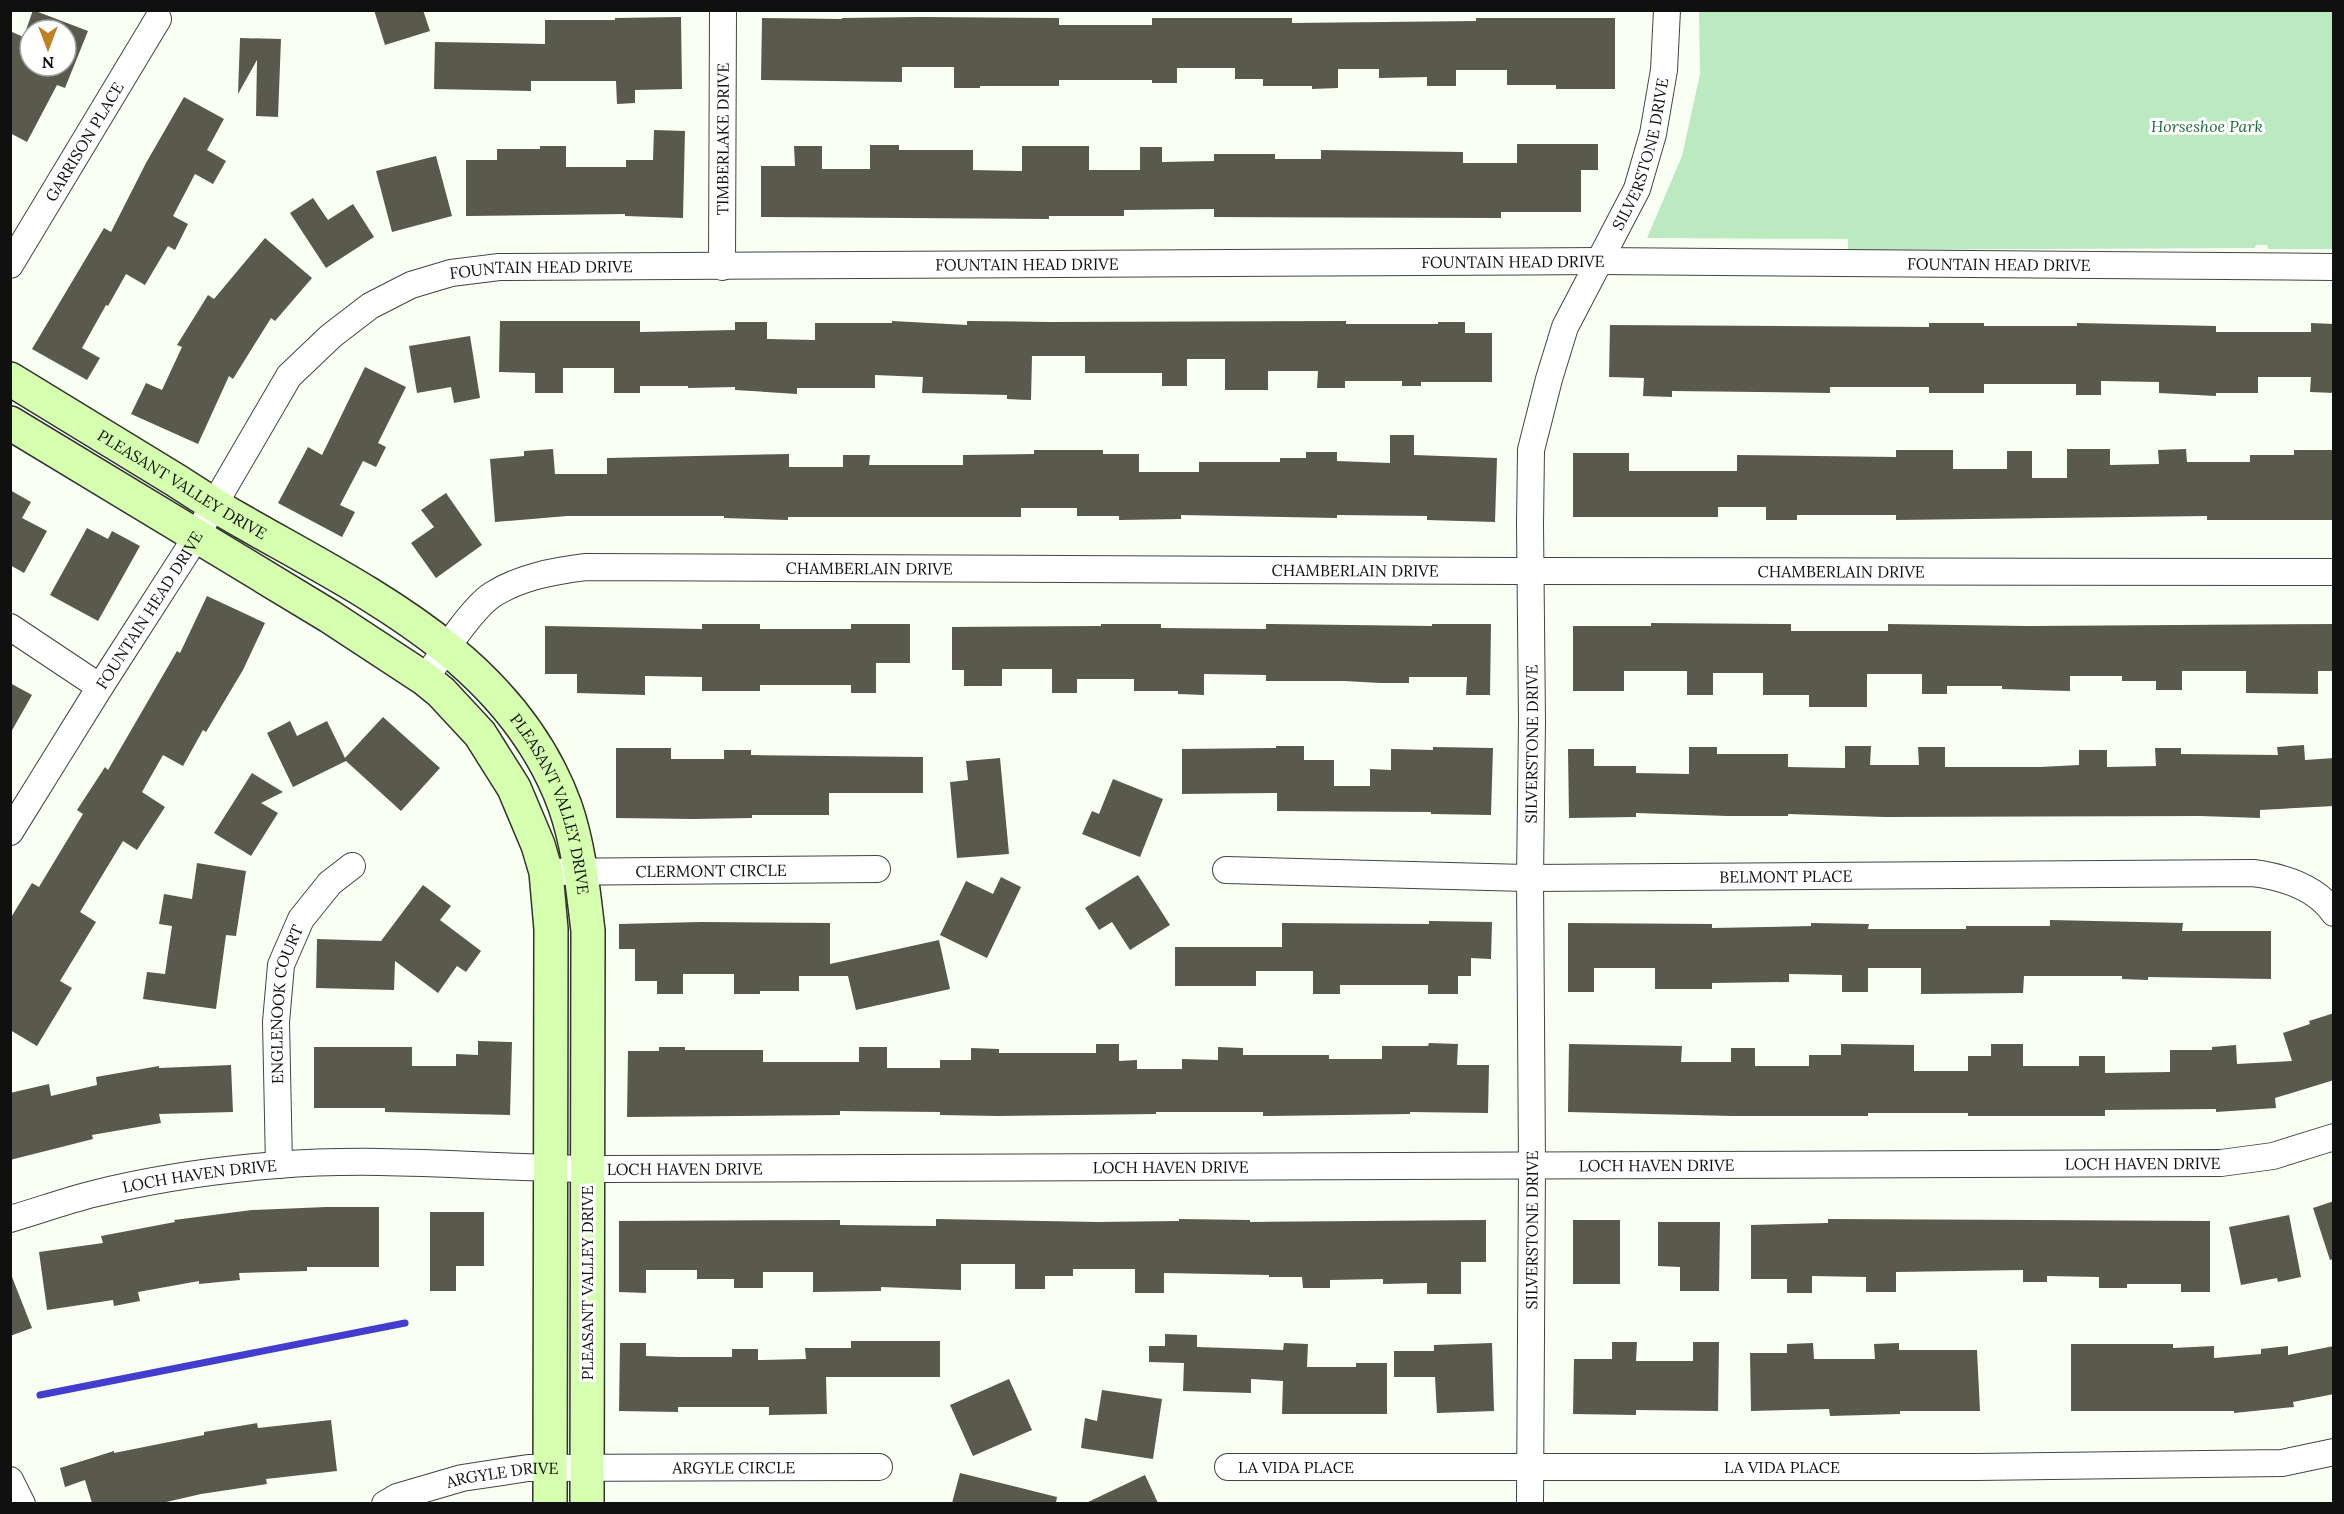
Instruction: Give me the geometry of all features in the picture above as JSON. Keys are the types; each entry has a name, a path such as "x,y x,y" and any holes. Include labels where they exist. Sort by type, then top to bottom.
{"street":[{"name":"TIMBERLAKE DRIVE","path":"722,267 723,10"},
{"name":"SILVERSTONE DRIVE","path":"1530,1503 1532,450 1538,419 1565,327 1637,189 1653,134 1664,70 1667,10"},
{"name":"GARRISON PLACE","path":"10,265 159,19"},
{"name":"FOUNTAIN HEAD DRIVE","path":"10,832 215,505 289,376 331,336 370,306 411,285 451,273 500,267 1599,261 2334,267"},
{"name":"PLEASANT VALLEY DRIVE","path":"10,379 215,505 414,623 478,674 506,703 535,745 565,806 581,872 588,931 587,1503"},
{"name":"PLEASANT VALLEY DRIVE","path":"10,423 329,616 425,678 480,734 514,788 538,845 546,872 551,929 550,1503"},
{"name":"CHAMBERLAIN DRIVE","path":"425,678 475,611 491,595 550,571 586,567 2334,572"},
{"path":"10,627 100,687"},
{"name":"ENGLENOOK COURT","path":"279,1165 276,1022 281,965 301,919 330,883 352,866"},
{"name":"CLERMONT CIRCLE","path":"546,872 877,869"},
{"name":"BELMONT PLACE","path":"1226,870 1530,878 2253,873 2272,875 2302,886 2326,903 2334,913"},
{"name":"LOCH HAVEN DRIVE","path":"10,1219 93,1194 194,1174 279,1165 408,1162 587,1169 2221,1163 2274,1156 2334,1137"},
{"name":"LA VIDA PLACE","path":"1228,1467 1977,1467 2282,1463 2334,1452"},
{"name":"ARGYLE DRIVE","path":"385,1503 397,1497 462,1478 528,1468 587,1467"},
{"name":"ARGYLE CIRCLE","path":"587,1467 879,1467"},
{"path":"10,1480 22,1503"}],"green space":[{"name":"Horseshoe Park","path":"1699,11 2333,11 2333,249 2268,249 2267,245 2256,245 2255,248 1848,250 1848,239 1647,238 1682,156 1700,74"}],"building":[{"path":"33,10 54,18 30,18"},
{"path":"374,10 423,10 430,31 385,45"},
{"path":"681,17 682,89 635,90 635,103 617,104 616,81 531,81 531,91 434,89 435,42 545,44 545,20"},
{"path":"762,18 1059,18 1059,25 1152,25 1152,18 1292,18 1292,23 1476,21 1476,18 1615,18 1615,89 1556,89 1556,85 1507,85 1507,70 1456,70 1456,86 1427,86 1427,77 1379,78 1379,69 1338,69 1338,88 1312,89 1312,86 1263,86 1263,79 1235,79 1235,68 1177,68 1177,83 1152,83 1152,80 1059,80 1059,86 980,86 980,88 954,88 954,67 902,67 902,82 761,80"},
{"path":"78,27 88,31 78,56"},
{"path":"10,31 18,35 18,78 69,78 65,88 57,85 27,142 10,133"},
{"path":"240,38 281,39 278,117 256,116 257,60 238,94"},
{"path":"184,97 224,119 207,150 226,161 213,184 195,174 173,216 188,224 175,250 168,246 145,285 126,274 108,306 106,305 82,348 100,358 87,380 32,349 104,228 111,232 146,163"},
{"path":"654,130 685,131 683,218 625,216 625,214 466,216 466,160 497,160 497,149 540,149 540,146 566,146 566,167 626,167 626,160 653,160"},
{"path":"1517,144 1598,144 1598,170 1581,170 1581,212 1501,212 1501,218 1214,217 1214,209 1124,210 1124,216 1049,216 1049,219 761,217 761,166 795,166 794,146 822,146 822,169 870,169 870,145 899,145 899,150 973,150 973,170 1022,171 1022,146 1089,146 1089,170 1140,170 1140,147 1162,147 1162,162 1214,161 1214,154 1275,154 1275,159 1321,159 1321,150 1463,152 1463,163 1517,163"},
{"path":"436,156 452,216 392,232 376,171"},
{"path":"313,198 328,220 353,204 374,237 326,268 290,213"},
{"path":"265,238 312,278 275,321 271,318 233,379 229,376 198,444 131,414 146,383 162,390 182,347 177,345 208,295 214,299"},
{"path":"500,321 640,321 640,332 735,330 735,322 767,322 767,339 815,340 815,323 892,323 892,321 967,325 967,321 1346,321 1346,324 1465,322 1465,333 1492,333 1492,382 1421,382 1421,386 1402,386 1402,381 1345,381 1345,388 1317,388 1318,371 1268,371 1268,390 1225,390 1225,359 1187,359 1187,386 1162,386 1162,373 1085,373 1085,356 1032,356 1031,400 1007,399 1007,395 922,393 923,377 875,375 875,388 797,388 797,394 735,390 735,387 688,388 688,386 640,386 640,393 614,393 614,368 563,368 563,393 535,393 535,373 499,372"},
{"path":"1929,323 1984,323 1984,326 2077,326 2077,323 2216,326 2216,332 2311,332 2311,323 2334,324 2334,393 2310,392 2311,377 2258,377 2258,393 2216,393 2216,396 2159,393 2159,382 2101,381 2101,395 2076,395 2076,384 1984,384 1984,393 1929,393 1929,387 1830,387 1830,393 1672,391 1672,397 1643,396 1644,378 1609,377 1610,325 1929,327"},
{"path":"470,336 480,398 454,403 451,387 417,393 409,346"},
{"path":"365,367 406,387 378,443 386,447 376,467 363,461 340,505 355,512 342,537 278,503 308,447 322,455"},
{"path":"1390,435 1414,435 1414,455 1497,458 1495,522 1427,520 1427,516 1337,515 1337,518 1181,515 1181,519 1119,520 1119,516 1077,516 1077,508 1021,508 1021,517 788,517 788,520 724,518 724,516 567,516 495,522 490,459 524,456 524,451 553,449 555,474 607,474 607,458 789,454 789,467 843,467 843,455 870,455 869,465 963,465 963,455 1034,454 1034,450 1103,450 1103,454 1139,454 1139,472 1199,472 1199,462 1280,462 1280,458 1306,458 1306,452 1337,452 1337,461 1390,463"},
{"path":"2067,449 2110,449 2110,465 2159,464 2158,450 2186,449 2187,462 2250,462 2250,455 2294,455 2294,450 2334,450 2334,520 2207,520 2207,516 1896,520 1896,515 1797,515 1797,520 1766,520 1766,507 1718,507 1718,517 1573,517 1573,453 1629,453 1629,471 1737,471 1737,455 1896,457 1896,450 1953,450 1953,469 2007,469 2007,451 2032,451 2032,478 2067,478"},
{"path":"10,490 31,502 22,518 47,531 24,573 10,565"},
{"path":"446,493 482,545 436,578 411,543 434,527 421,510"},
{"path":"87,528 108,539 112,531 140,546 98,621 50,595"},
{"path":"207,596 265,623 243,670 206,732 203,730 183,766 163,755 142,792 165,807 137,850 123,841 80,912 96,922 60,981 72,988 37,1046 10,1030 10,919 32,883 39,887 83,814 77,810 105,767 108,770 177,651 180,653"},
{"path":"1651,623 1791,624 1791,631 1888,631 1888,624 2026,626 2334,624 2334,671 2318,671 2318,694 2246,693 2246,671 2182,671 2182,690 2156,690 2156,681 2122,681 2122,676 2070,676 2070,691 2002,689 2002,686 1947,686 1947,694 1922,694 1922,674 1867,674 1867,707 1809,707 1809,695 1763,695 1763,673 1713,673 1713,695 1687,695 1687,671 1624,671 1624,691 1573,691 1573,626 1651,626"},
{"path":"702,624 760,624 760,629 851,629 851,624 910,624 910,663 876,663 876,693 851,693 851,685 760,685 760,691 702,691 702,677 645,676 645,695 577,693 577,674 545,674 545,626 702,629"},
{"path":"1101,624 1161,624 1161,628 1266,629 1266,624 1432,626 1432,624 1491,624 1490,695 1466,695 1467,677 1409,677 1409,683 1380,683 1266,681 1266,675 1204,674 1204,695 1178,694 1178,691 1134,691 1134,679 1077,679 1077,693 1052,693 1052,669 1002,669 1002,686 964,686 964,670 952,670 952,627 1101,626"},
{"path":"10,683 32,695 10,734"},
{"path":"383,717 440,768 401,811 346,761 293,787 267,733 290,721 297,736 327,721 345,758"},
{"path":"2304,745 2305,760 2334,758 2334,806 2260,810 2260,818 2200,816 1885,817 1788,814 1788,816 1728,816 1636,813 1636,817 1569,818 1568,749 1594,749 1594,766 1636,766 1636,773 1689,774 1689,747 1717,747 1717,754 1788,754 1788,767 1845,768 1845,746 1871,746 1870,765 1919,765 1918,747 1945,747 1945,767 2079,765 2079,750 2107,750 2107,767 2156,766 2155,748 2181,748 2181,754 2278,755 2277,747"},
{"path":"1276,746 1304,746 1304,760 1334,760 1334,786 1370,786 1370,769 1391,770 1391,749 1493,748 1491,815 1431,814 1431,812 1277,811 1277,793 1182,794 1182,749 1276,748"},
{"path":"616,748 671,748 671,759 724,759 724,750 751,750 751,755 923,757 923,793 829,793 829,815 752,815 752,818 694,819 616,818"},
{"path":"1000,758 1009,854 957,858 950,782 968,780 966,761"},
{"path":"252,773 283,792 261,803 278,813 251,856 214,833"},
{"path":"1113,779 1163,799 1140,857 1082,834 1092,811 1099,814"},
{"path":"197,863 246,871 236,936 226,935 216,1009 143,999 147,972 165,974 172,926 159,924 164,894 192,899"},
{"path":"1138,875 1170,925 1130,950 1112,922 1099,930 1085,908"},
{"path":"1001,877 1021,887 987,958 940,935 966,881 993,894"},
{"path":"423,885 451,906 440,920 481,951 466,972 457,966 438,993 395,961 394,990 316,988 317,939 381,941"},
{"path":"2050,920 2183,923 2182,931 2271,931 2271,979 2148,977 2148,980 2122,979 2122,976 2024,976 2023,993 1921,994 1921,968 1868,968 1868,992 1842,992 1842,975 1789,974 1789,982 1712,983 1712,989 1655,989 1655,968 1594,968 1594,992 1568,992 1568,923 1712,924 1712,928 1811,926 1811,923 1869,924 1868,929 1966,929 1966,926 2050,926"},
{"path":"1429,921 1492,922 1491,959 1471,958 1471,976 1458,976 1458,994 1428,994 1428,985 1340,985 1340,994 1313,994 1313,971 1256,971 1256,986 1175,986 1175,947 1282,947 1282,923 1429,924"},
{"path":"830,923 830,964 939,940 950,989 856,1010 848,976 799,976 799,991 760,991 760,994 734,994 734,974 683,974 683,994 657,994 657,981 635,981 635,949 619,949 619,924"},
{"path":"2334,1013 2334,1080 2275,1098 2276,1108 2216,1112 2216,1109 2105,1110 2105,1116 1868,1113 1868,1116 1732,1116 1568,1112 1569,1044 1682,1046 1681,1062 1731,1062 1731,1048 1755,1048 1755,1066 1809,1066 1809,1055 1841,1055 1841,1044 1914,1045 1914,1071 1968,1071 1968,1056 1991,1056 1991,1044 2023,1044 2023,1066 2079,1066 2079,1056 2105,1056 2105,1073 2170,1072 2170,1050 2212,1050 2212,1047 2236,1045 2237,1064 2292,1061 2283,1033"},
{"path":"478,1041 512,1042 510,1115 385,1112 385,1108 314,1108 314,1047 412,1047 412,1066 456,1066 456,1054 478,1055"},
{"path":"1429,1043 1458,1044 1457,1065 1489,1065 1488,1113 1410,1112 1410,1114 1263,1116 1263,1112 1156,1112 1156,1114 998,1116 940,1115 940,1112 840,1111 840,1115 627,1117 628,1051 659,1051 659,1047 685,1047 685,1050 763,1050 763,1062 859,1062 859,1047 887,1047 887,1068 940,1068 940,1060 971,1060 971,1048 999,1049 999,1053 1096,1053 1096,1044 1119,1044 1119,1061 1137,1060 1137,1069 1182,1069 1182,1059 1218,1060 1218,1047 1243,1048 1243,1055 1329,1055 1329,1059 1382,1059 1382,1046 1428,1046"},
{"path":"231,1065 233,1112 159,1114 161,1123 92,1135 93,1139 10,1160 10,1093 49,1084 51,1096 97,1085 96,1077 159,1066 159,1068"},
{"path":"2334,1201 2334,1259 2330,1260 2313,1208"},
{"path":"379,1207 379,1267 307,1267 307,1271 239,1273 240,1280 199,1284 199,1281 138,1292 140,1301 114,1306 113,1300 47,1310 39,1252 103,1243 101,1236 175,1222 174,1220 252,1210"},
{"path":"430,1212 484,1212 484,1266 456,1266 456,1291 430,1291"},
{"path":"2289,1215 2301,1277 2278,1282 2277,1278 2241,1285 2229,1227"},
{"path":"936,1219 1098,1222 1179,1221 1179,1219 1250,1220 1250,1222 1486,1220 1486,1262 1461,1262 1461,1294 1427,1294 1427,1283 1383,1284 1383,1279 1330,1280 1330,1288 1303,1288 1302,1277 1164,1273 1164,1293 1135,1293 1135,1269 1073,1269 1073,1276 1045,1276 1045,1289 1015,1289 1015,1264 961,1264 961,1290 881,1287 881,1291 813,1292 813,1272 763,1272 763,1288 734,1288 734,1279 697,1279 697,1270 646,1270 646,1293 619,1292 619,1221 840,1220 840,1225 936,1226"},
{"path":"1828,1219 2210,1221 2210,1292 2181,1292 2181,1284 2127,1284 2127,1288 2099,1288 2099,1277 2047,1276 2047,1282 2023,1282 2023,1270 1896,1272 1896,1292 1866,1292 1866,1277 1812,1276 1812,1293 1787,1293 1787,1279 1751,1279 1751,1225 1828,1223"},
{"path":"1573,1220 1620,1220 1620,1284 1573,1284"},
{"path":"1658,1222 1720,1222 1719,1291 1680,1291 1680,1267 1658,1266"},
{"path":"10,1277 12,1277 32,1328 10,1336"},
{"path":"1165,1334 1197,1335 1197,1347 1283,1350 1284,1343 1308,1344 1307,1367 1356,1367 1356,1363 1387,1363 1387,1414 1282,1414 1283,1381 1251,1379 1251,1393 1183,1391 1184,1363 1149,1362 1149,1346 1165,1346"},
{"path":"851,1341 940,1341 940,1377 826,1377 827,1414 769,1415 769,1407 678,1407 678,1412 619,1411 620,1343 646,1343 646,1356 732,1357 732,1349 758,1349 758,1360 806,1359 805,1348 851,1348"},
{"path":"1612,1342 1637,1342 1636,1361 1693,1361 1693,1342 1719,1342 1718,1411 1636,1410 1636,1415 1573,1414 1574,1359 1612,1359"},
{"path":"1492,1343 1494,1411 1437,1413 1435,1377 1394,1377 1394,1351 1434,1351 1434,1345"},
{"path":"1813,1343 1814,1359 1875,1359 1874,1344 1899,1343 1899,1350 1977,1350 1980,1411 1900,1411 1900,1414 1830,1416 1829,1409 1751,1411 1750,1353 1787,1353 1787,1344"},
{"path":"2071,1344 2173,1344 2173,1348 2214,1346 2214,1358 2261,1354 2261,1349 2288,1346 2288,1355 2334,1346 2334,1394 2293,1402 2294,1407 2234,1413 2234,1411 2071,1411"},
{"path":"1009,1379 1032,1430 973,1456 950,1405"},
{"path":"1102,1390 1162,1399 1153,1459 1081,1448 1085,1418 1097,1421"},
{"path":"331,1420 337,1471 266,1479 267,1484 201,1494 162,1503 92,1503 85,1480 65,1487 60,1468 114,1451 114,1453 204,1435 204,1432 257,1423 258,1428"},
{"path":"960,1473 1057,1497 1056,1503 952,1503"},
{"path":"1145,1475 1158,1503 1086,1503"}],"waterway":[{"path":"40,1395 405,1323"}]}
